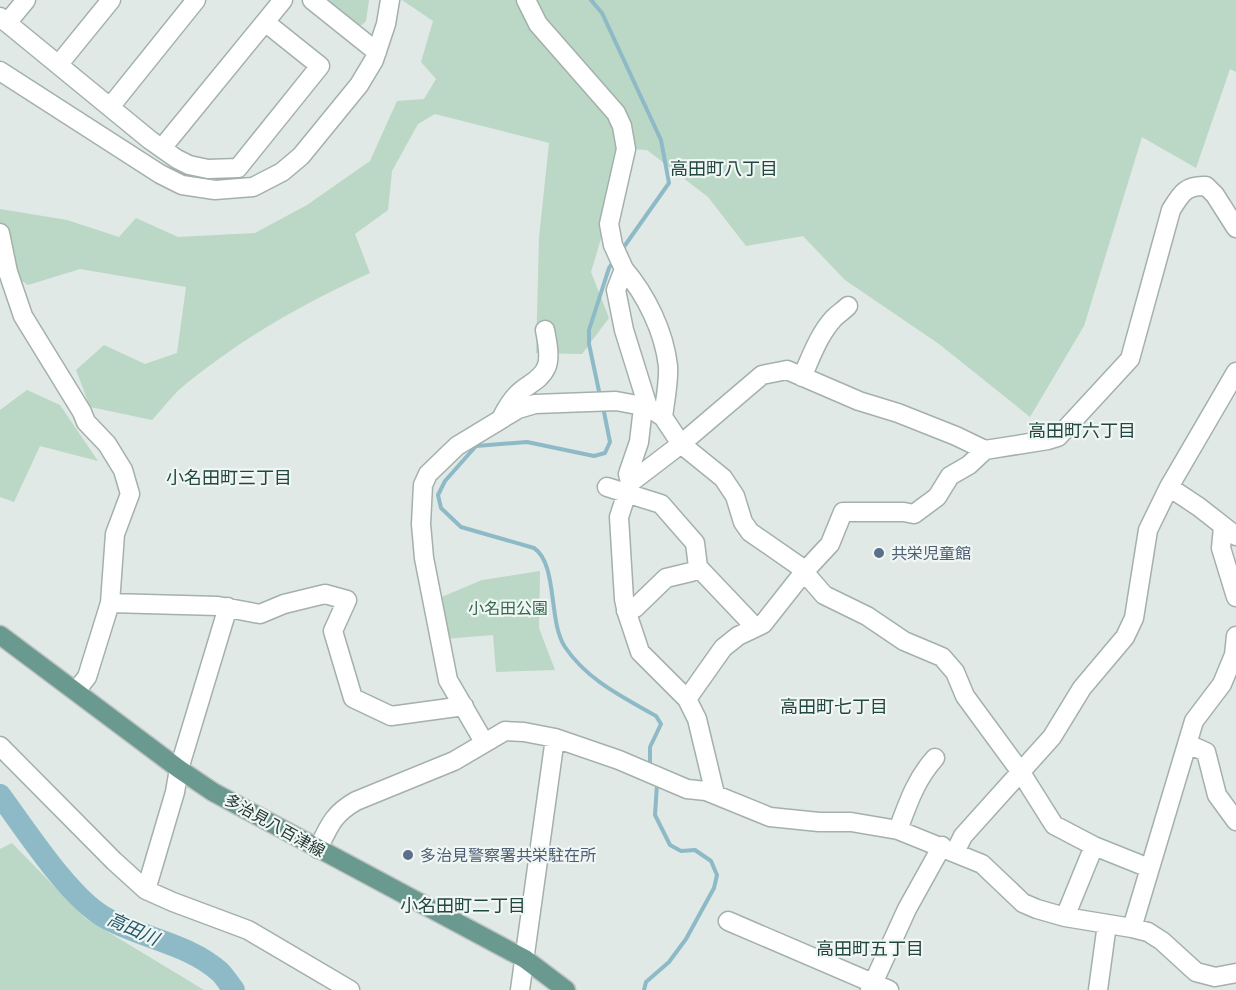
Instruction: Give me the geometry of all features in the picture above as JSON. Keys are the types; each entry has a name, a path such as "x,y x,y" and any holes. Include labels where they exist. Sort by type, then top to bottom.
{"main road":[{"name":"多治見八百津線","path":"0,635 213,792 525,959 566,990"}],"street":[{"path":"26,0 4,20 162,148 189,165 208,169 238,168 320,66 265,22"},
{"path":"59,64 111,0"},
{"path":"110,107 196,0"},
{"path":"162,148 283,0"},
{"path":"312,0 377,52"},
{"path":"0,71 160,174 182,185 215,190 253,187 282,172 301,156 359,85 377,52 386,24 390,0"},
{"path":"526,0 538,24 616,113 622,126 626,149 609,224 620,261 658,323 668,366 663,417"},
{"path":"629,487 762,375 787,370 858,401 898,413 985,450 1048,441 1058,436 1130,359 1171,210 1183,193 1194,185 1206,186 1215,195 1236,228"},
{"path":"0,233 8,272 23,316 86,422 107,444 123,470 130,494 115,534 110,603 87,677 76,691"},
{"path":"620,261 616,291 624,330 647,407 642,416 639,442 628,474 629,487 619,518 624,599 640,652 687,699 697,719 715,794"},
{"path":"802,377 820,339 835,317 848,306"},
{"path":"501,419 508,405 520,392 537,381 547,367 545,330"},
{"path":"728,921 878,988 907,909 949,849 1016,780 1020,771 1052,737 1082,688 1125,637 1135,612 1148,530 1169,487 1236,372"},
{"path":"484,742 448,680 424,558 421,524 423,485 428,474 456,446 518,409 535,404 602,402 647,407 663,417 681,444 723,478 735,496 743,522 750,532 799,566 824,596 867,616 904,641 942,657 955,672 965,696 1020,771 1054,825 1094,846 1149,868"},
{"path":"687,699 723,648 738,636 763,624 804,572 830,544 843,512 914,514 937,496 950,476 969,465 985,450"},
{"path":"607,487 629,487 662,504 694,543 699,568 755,627"},
{"path":"1169,487 1199,507 1229,532 1221,548 1236,597"},
{"path":"627,612 635,608 666,578 699,568"},
{"path":"110,603 228,607 260,615 284,604 325,594 347,600 333,631 353,698 392,716 464,705"},
{"path":"146,890 175,792 179,769 228,607"},
{"path":"1132,928 1194,721 1222,684 1234,655 1236,636"},
{"path":"318,849 331,821 342,809 356,801 454,761 505,731 524,732 555,738 619,760 687,789 715,794 770,818 851,822 898,830 982,864 1023,903 1037,909 1065,917 1148,932 1162,941 1207,984 1215,977 1235,974"},
{"path":"520,990 555,738"},
{"path":"1188,744 1206,752 1217,795 1236,821"},
{"path":"0,746 114,861 146,890 173,903 248,930 350,990"},
{"path":"898,830 909,798 923,771 935,758"},
{"path":"1065,917 1094,846"},
{"path":"1098,990 1107,924"}],"green space":[{"path":"325,0 369,0 366,21 362,25 355,24"},
{"path":"402,0 1236,0 1236,72 1230,69 1196,168 1142,137 1084,326 1030,417 939,344 845,280 803,236 746,246 708,197 647,150 619,148 605,225 591,272 609,318 582,354 536,353 539,238 549,143 435,114 418,124 392,171 388,210 355,234 370,273 322,296 252,336 182,387 152,420 90,407 76,370 104,345 145,364 177,353 186,287 80,269 28,285 0,267 0,209 67,220 119,237 136,218 178,237 255,233 307,205 370,161 397,101 424,99 436,79 421,62 433,21"},
{"path":"27,390 60,405 98,461 40,446 14,502 0,497 0,410"},
{"name":"小名田公園","path":"540,571 539,628 555,670 496,672 493,635 444,639 437,599 482,580"},
{"path":"12,843 85,918 204,990 0,990 0,849"}],"waterway":[{"path":"591,0 602,13 661,140 669,183 621,251"},
{"path":"600,396 589,344 589,330 613,262"},
{"path":"603,407 610,442 605,453 594,456 527,442 476,446 445,481 438,495 441,508 461,527 534,548 542,556 550,580 556,623 565,647 574,659 595,678 656,716 661,724 650,747 650,766"},
{"path":"644,990 646,982 669,962 686,939 714,888 717,875 711,861 695,850 681,851 670,845 655,815 657,784"},
{"name":"高田川","path":"0,795 48,861 90,907 118,924 179,947 207,962 220,972 234,990"}],"place":[{"name":"共栄児童館","path":"879,553"},
{"name":"多治見警察署共栄駐在所","path":"408,855"}],"district":[{"name":"高田町八丁目","path":"724,169"},
{"name":"高田町六丁目","path":"1082,431"},
{"name":"小名田町三丁目","path":"229,478"},
{"name":"高田町七丁目","path":"834,707"},
{"name":"小名田町二丁目","path":"463,906"},
{"name":"高田町五丁目","path":"870,949"}]}
